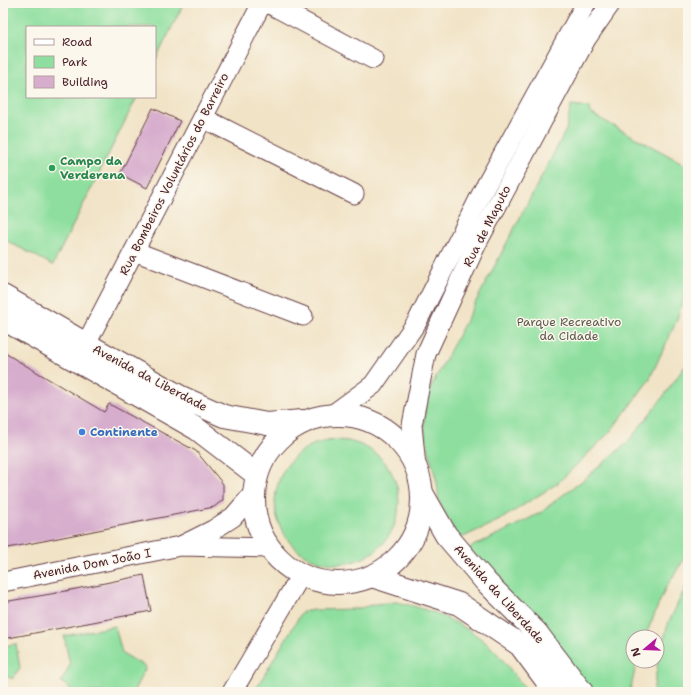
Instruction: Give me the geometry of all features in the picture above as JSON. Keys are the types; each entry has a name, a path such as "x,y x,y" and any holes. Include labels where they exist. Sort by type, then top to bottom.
{"main road":[{"name":"Avenida da Liberdade","path":"3,296 181,397 224,416 267,424 307,420"},
{"name":"Avenida da Liberdade","path":"3,319 197,429 256,484"},
{"path":"332,415 358,417 382,427 402,444 416,467 422,492 421,513 415,533 405,551 390,566 372,576 349,583 324,582 301,575 284,563 270,548 260,530 255,512 256,484 268,452 285,433 307,420 332,415"},
{"name":"Avenida da Liberdade","path":"422,492 446,535 486,582 536,632 582,692"},
{"name":"Avenida da Liberdade","path":"372,576 460,604 520,645 555,692"}],"street":[{"name":"Rua Bombeiros Voluntários do Barreiro","path":"86,344 262,3"},
{"path":"268,3 373,59"},
{"name":"Rua de Maputo","path":"332,415 373,385 417,322 484,190 586,3"},
{"name":"Rua de Maputo","path":"416,467 412,425 426,354 477,243 586,39 611,3"},
{"path":"203,118 354,194"},
{"path":"134,251 303,316"},
{"name":"Avenida Dom João I","path":"180,546 213,530 233,517 256,484"},
{"name":"Avenida Dom João I","path":"3,582 180,546 270,548"},
{"path":"232,692 301,575"}],"green space":[{"name":"Campo da Verderena","path":"3,3 179,3 183,5 156,59 156,26 26,26 26,98 136,98 53,265 3,239"},
{"name":"Parque Recreativo da Cidade","path":"571,105 589,107 590,113 688,166 688,284 676,322 649,380 610,432 558,483 500,520 461,538 454,530 439,502 437,483 425,435 424,414 430,389 566,130"},
{"path":"688,362 688,553 665,589 648,629 625,629 625,669 635,669 630,692 592,692 469,548 542,512 582,481 627,443"},
{"path":"343,440 361,444 372,450 385,462 395,478 399,502 395,526 389,537 377,550 355,562 331,564 313,560 302,554 289,542 277,520 275,496 279,478 285,467 297,454 319,442"},
{"path":"688,582 688,692 653,692 657,669 665,669 665,635 668,624"},
{"path":"396,602 423,609 449,619 474,633 495,651 528,692 254,692 302,612 314,610 356,609 376,604"},
{"path":"115,626 122,653 146,667 133,692 69,692 71,689 61,682 70,665 64,636"},
{"path":"16,644 20,668 12,679 3,674 3,646"}],"building":[{"path":"153,108 180,121 147,188 120,174"},
{"name":"Continente","path":"3,352 104,412 109,404 196,451 223,484 223,500 214,507 3,549"},
{"path":"144,575 151,611 3,639 3,602"}],"place":[{"name":"Campo da Verderena","path":"52,168"},
{"name":"Continente","path":"82,432"}]}
